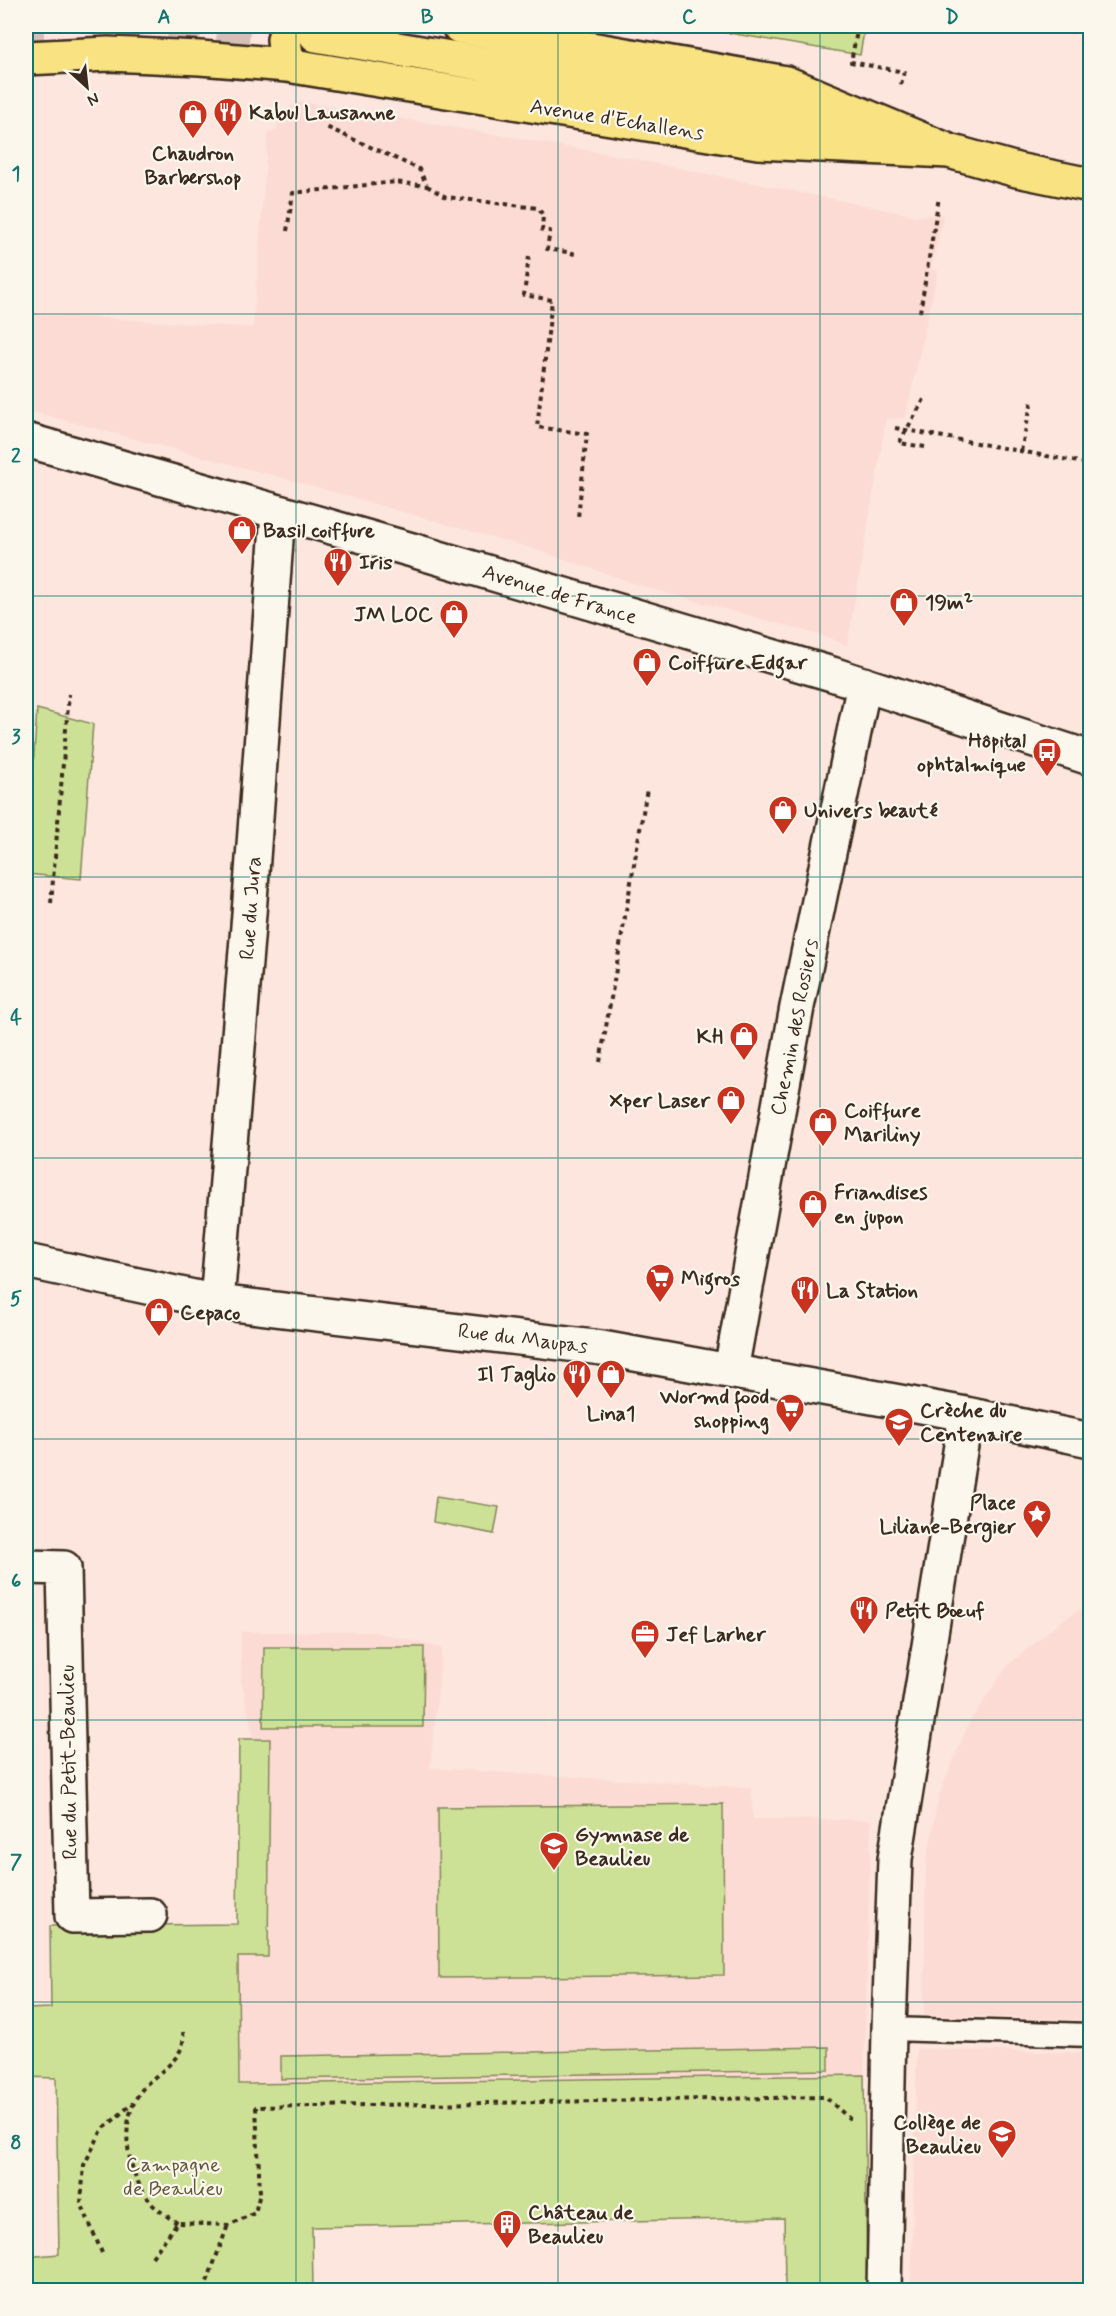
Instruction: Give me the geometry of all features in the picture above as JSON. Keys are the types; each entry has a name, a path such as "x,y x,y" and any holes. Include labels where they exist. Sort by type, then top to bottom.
{"main road":[{"name":"Avenue d'Echallens","path":"459,26 786,83 949,151 1017,170 1090,185"},
{"path":"287,65 284,39 302,30 771,113 949,151"},
{"name":"Avenue d'Echallens","path":"26,58 108,54 287,65 758,142 949,151"}],"street":[{"name":"Avenue de France","path":"26,440 423,553 864,684 1090,758"},
{"name":"Rue du Jura","path":"218,1302 278,513"},
{"name":"Chemin des Rosiers","path":"731,1370 797,1007 864,684"},
{"name":"Rue du Maupas","path":"26,1261 218,1302 555,1340 731,1370 1090,1440"},
{"path":"884,2290 895,1859 966,1414"},
{"name":"Rue du Petit-Beaulieu","path":"26,1567 64,1568 72,1916 150,1915"}],"lane":[{"path":"889,2029 1090,2035"}],"path":[{"path":"858,26 851,62 904,72 900,89"},
{"path":"324,126 419,168 427,186"},
{"path":"287,231 293,193 395,182 427,186 446,197 538,208 543,215 542,230 550,231 547,249 573,253 572,257"},
{"path":"920,312 939,197"},
{"path":"529,256 524,295 552,300 537,427 587,434 578,517"},
{"path":"925,447 900,443 926,396"},
{"path":"1022,451 1032,399"},
{"path":"895,428 1090,464"},
{"path":"51,903 69,694"},
{"path":"600,1062 647,789"},
{"path":"102,2253 81,2203 84,2165 102,2130 134,2103 144,2087 178,2056 184,2041 183,2032"},
{"path":"134,2103 126,2135 135,2176 152,2204 177,2223 228,2226 255,2213 260,2193 256,2107 825,2097 857,2125"},
{"path":"152,2257 177,2223"},
{"path":"204,2290 228,2226"}],"shaded area":[{"path":"302,102 598,152 917,216 943,215 931,269 938,271 905,418 886,419 847,646 827,637 645,587 534,549 298,482 26,410 26,313 253,328 268,133 276,131 279,118 290,107"},
{"path":"1090,1604 1090,2020 924,2015 926,1865 939,1795 969,1723 1008,1665 1064,1619"},
{"name":"Gymnase de Beaulieu","path":"241,1632 374,1632 442,1648 430,1768 751,1788 753,1819 871,1820 864,2075 239,2084 239,1739 254,1739 241,1679"},
{"name":"Collège de Beaulieu","path":"917,2049 1090,2053 1090,2290 911,2290"}],"green space":[{"path":"687,26 865,26 860,55"},
{"path":"37,709 93,724 81,879 26,874"},
{"path":"436,1497 499,1507 494,1534 433,1522"},
{"path":"264,1647 424,1647 423,1727 263,1727"},
{"name":"Campagne de Beaulieu","path":"239,1739 270,1739 268,1957 238,1957 239,2084 864,2075 867,2287 785,2288 784,2218 312,2227 313,2290 26,2290 26,2257 59,2254 56,2078 26,2077 26,2009 51,2008 50,1926 237,1924"},
{"path":"723,1804 724,1975 439,1978 438,1807"},
{"path":"829,2047 829,2070 281,2079 281,2056"}],"tunnel":[{"path":"26,26 44,26"},
{"path":"168,26 313,35"}],"place":[{"name":"Kabul Lausanne","path":"228,138"},
{"name":"Chaudron Barbershop","path":"193,140"},
{"name":"Basil coiffure","path":"242,556"},
{"name":"Iris","path":"338,588"},
{"name":"19m²","path":"904,628"},
{"name":"JM LOC","path":"454,640"},
{"name":"Coiffure Edgar","path":"647,688"},
{"name":"Hôpital ophtalmique","path":"1047,778"},
{"name":"Univers beauté","path":"783,836"},
{"name":"KH","path":"744,1062"},
{"name":"Xper Laser","path":"731,1126"},
{"name":"Coiffure Mariliny","path":"823,1148"},
{"name":"Friandises en jupon","path":"813,1230"},
{"name":"Migros","path":"660,1304"},
{"name":"La Station","path":"805,1316"},
{"name":"Cepaco","path":"159,1338"},
{"name":"Il Taglio","path":"577,1400"},
{"name":"Lina1","path":"611,1400"},
{"name":"Wormd food shopping","path":"790,1434"},
{"name":"Crèche du Centenaire","path":"899,1448"},
{"name":"Place Liliane-Bergier","path":"1037,1540"},
{"name":"Petit Bœuf","path":"864,1636"},
{"name":"Jef Larher","path":"645,1660"},
{"name":"Gymnase de Beaulieu","path":"554,1872"},
{"name":"Collège de Beaulieu","path":"1002,2160"},
{"name":"Château de Beaulieu","path":"507,2250"}]}
